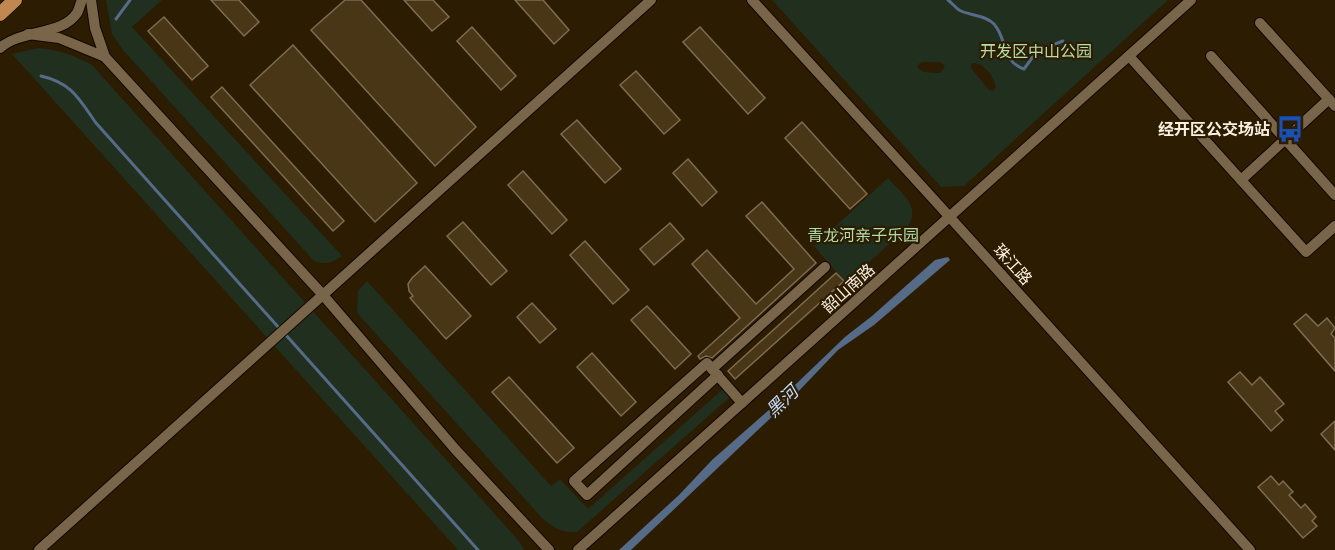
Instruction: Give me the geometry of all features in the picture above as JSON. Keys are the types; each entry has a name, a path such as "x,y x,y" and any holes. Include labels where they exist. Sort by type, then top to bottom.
{"main road":[{"path":"0,14 15,0"}],"street":[{"path":"0,48 7,42 28,34 67,23 77,14 82,0"},
{"path":"91,0 95,28 105,57 323,295 455,449 549,550"},
{"path":"39,550 651,0"},
{"name":"珠江路","path":"752,0 1250,550"},
{"name":"韶山南路","path":"578,550 1191,0"},
{"path":"1241,180 1285,139 1332,103 1260,23"},
{"path":"28,34 59,38 105,57"},
{"path":"1128,56 1306,252 1335,226"},
{"path":"1211,56 1335,195"},
{"path":"742,403 715,372 707,363 574,482 587,495 715,372 825,267"}],"green space":[{"path":"106,0 162,0 132,27 342,256 328,263 313,260 123,50 112,34"},
{"name":"开发区中山公园","path":"772,0 1168,0 964,186 941,187","holes":["923,62 940,62 945,66 940,73 923,72 917,67","972,63 981,65 988,71 996,88 993,91 989,90 971,68"]},
{"path":"38,48 79,58 92,65 519,541 524,550 458,550 12,54"},
{"name":"青龙河亲子乐园","path":"888,178 908,201 912,213 911,220 907,228 846,283 814,246"},
{"path":"367,281 551,486 560,479 588,509 723,389 730,397 577,532 562,531 542,518 357,313 358,291"}],"water":[{"name":"黑河","path":"948,257 950,260 874,325 838,350 795,395 631,550 619,550 845,337 935,260"}],"building":[{"path":"211,0 239,0 259,22 244,36"},
{"path":"345,0 361,0 476,127 435,166 311,30"},
{"path":"404,0 433,0 449,17 432,31"},
{"path":"515,0 543,0 569,30 554,44"},
{"path":"164,17 208,66 192,80 148,31"},
{"path":"472,27 516,76 501,90 457,41"},
{"path":"700,27 765,98 748,114 683,42"},
{"path":"293,45 417,183 375,222 250,85"},
{"path":"636,71 680,120 664,134 620,85"},
{"path":"222,87 344,221 333,231 211,97"},
{"path":"577,120 621,169 605,183 561,134"},
{"path":"802,122 867,194 850,209 785,138"},
{"path":"688,159 717,192 702,206 673,173"},
{"path":"523,171 567,220 552,234 508,185"},
{"path":"762,202 816,263 712,358 706,356 700,359 698,356 740,318 692,264 707,250 756,304 794,269 746,216"},
{"path":"463,222 507,271 491,285 447,236"},
{"path":"670,223 684,239 654,265 640,249"},
{"path":"585,241 629,290 613,304 570,255"},
{"path":"425,266 471,316 446,339 410,298 413,296 408,284"},
{"path":"836,273 844,281 735,379 728,371"},
{"path":"532,303 556,329 540,343 517,317"},
{"path":"647,306 691,354 675,369 631,320"},
{"path":"1306,314 1318,326 1327,318 1335,328 1331,334 1335,338 1335,371 1294,324"},
{"path":"592,353 636,402 621,416 577,367"},
{"path":"1240,372 1252,385 1260,377 1284,404 1275,411 1283,420 1271,431 1228,382"},
{"path":"509,377 574,448 557,463 492,392"},
{"path":"1335,421 1335,450 1321,434"},
{"path":"1271,476 1279,485 1283,481 1293,492 1289,495 1301,508 1305,504 1316,517 1312,521 1317,526 1303,538 1258,487"}],"waterway":[{"path":"116,19 130,0"},
{"path":"948,0 959,10 991,21 998,30 1012,61 1024,69 1037,51 1063,41"},
{"path":"41,76 60,83 74,93 96,123 280,329"},
{"path":"285,334 478,550"}],"place":[{"name":"经开区公交场站","path":"1290,129"}]}
